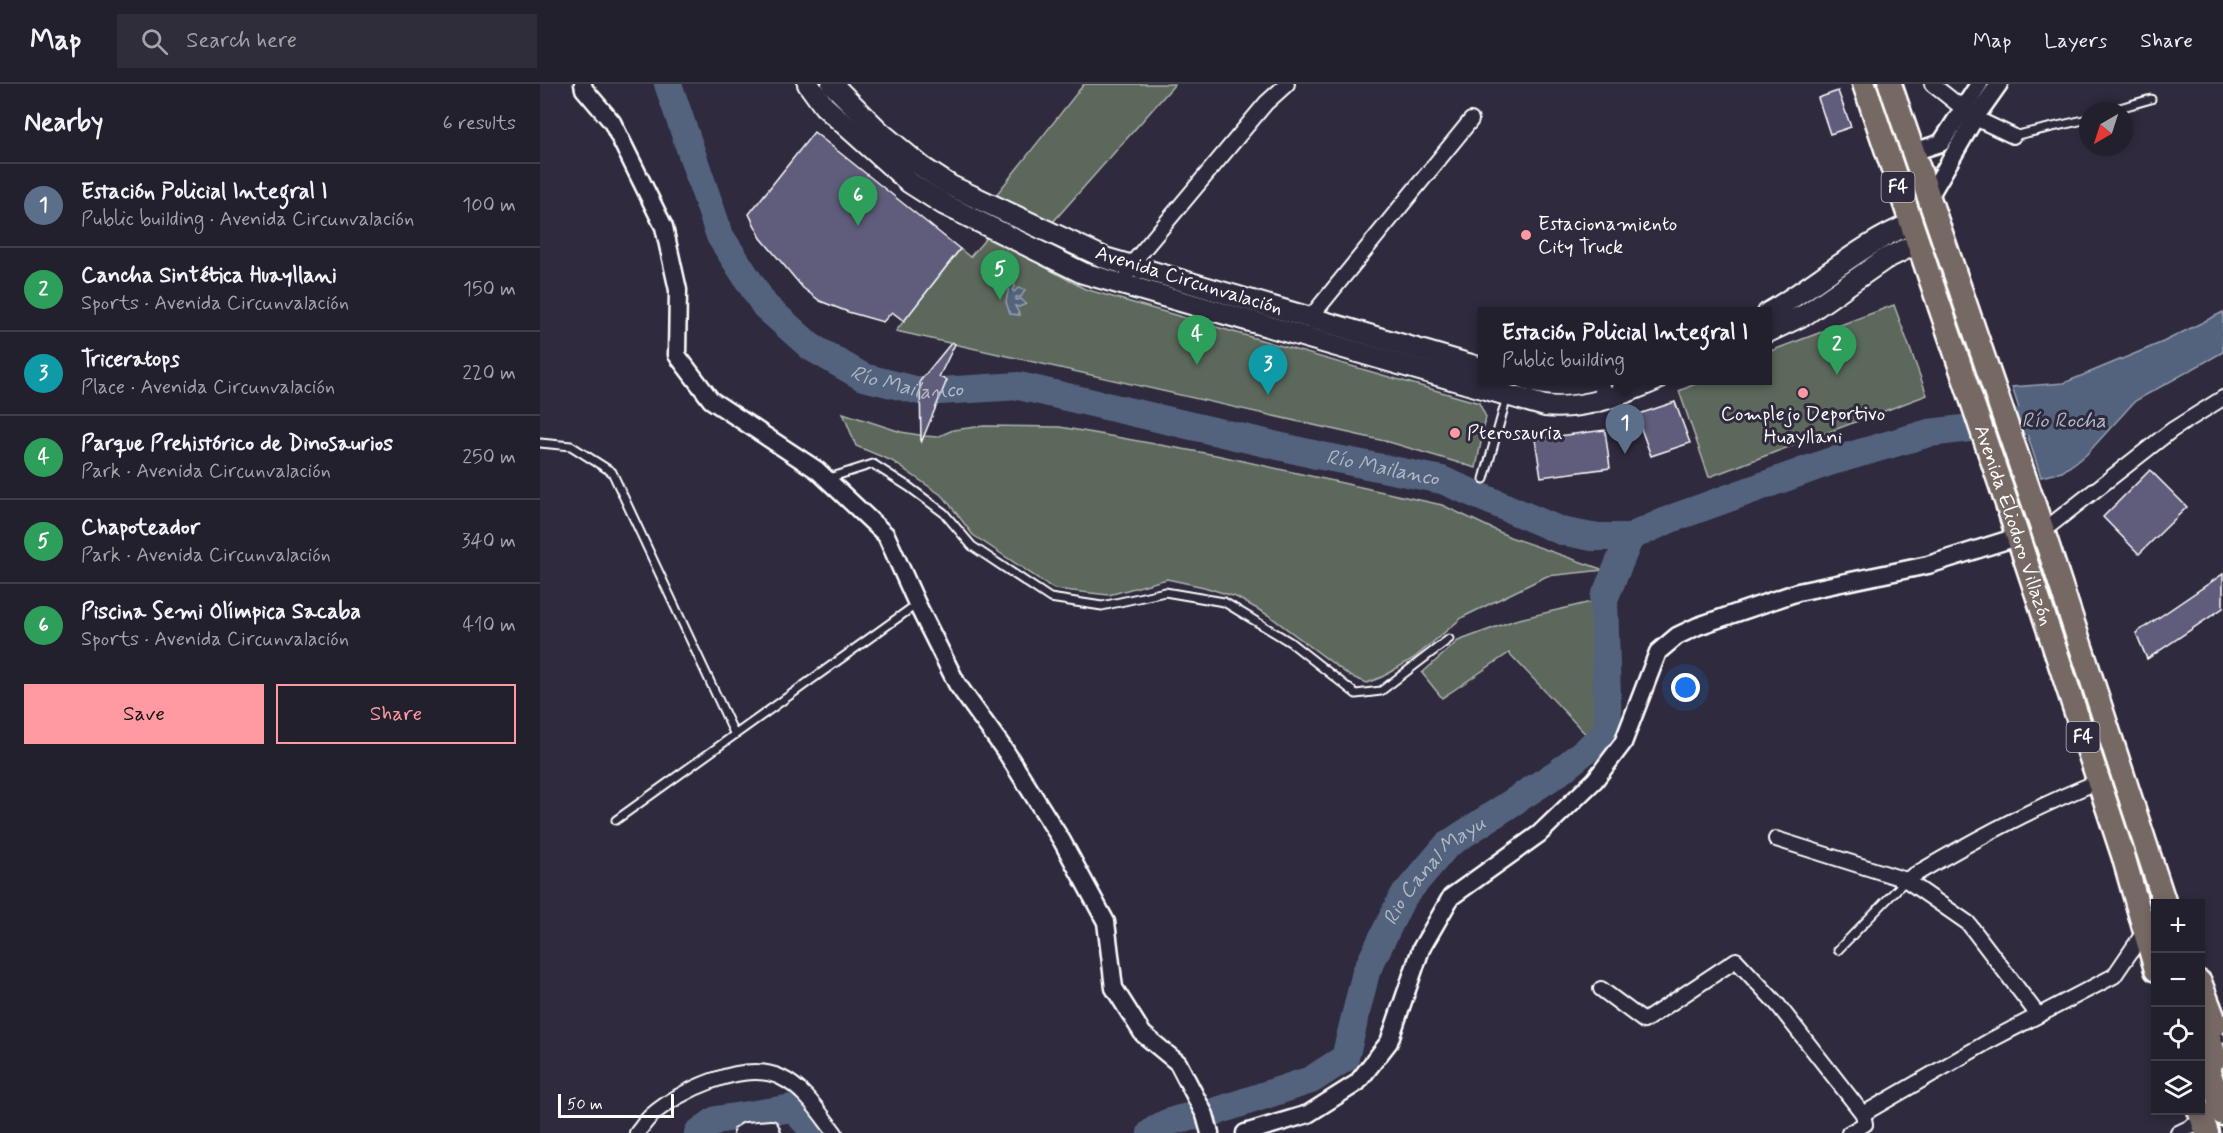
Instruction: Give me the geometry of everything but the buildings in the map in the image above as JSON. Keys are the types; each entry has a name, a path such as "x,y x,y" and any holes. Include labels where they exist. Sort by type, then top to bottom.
{"highway":[{"name":"Avenida Eliodoro Villazón","path":"1864,84 2007,504 2123,855 2151,954"},
{"name":"Avenida Eliodoro Villazón","path":"1890,84 2043,531 2165,899"},
{"name":"Avenida Eliodoro Villazón","path":"2148,848 2158,899"},
{"name":"Avenida Eliodoro Villazón","path":"2148,848 2169,899"},
{"path":"2205,999 2217,1041 2208,1120"},
{"path":"2205,1026 2223,1079"}],"main road":[{"name":"Avenida Circunvalación","path":"832,84 880,132 922,167 951,186 1105,258 1478,367"},
{"name":"Avenida Circunvalación","path":"812,86 824,106 910,183 943,204 1083,273 1478,380"},
{"path":"1772,310 1795,298 1890,232 1915,233"},
{"path":"1772,330 1806,314 1885,259 1915,233"},
{"path":"1543,385 1561,387 1571,385"},
{"name":"Avenida Circunvalación","path":"1508,388 1545,406 1562,408 1606,400 1645,385"}],"street":[{"path":"583,84 584,89 612,122 664,227 678,290 677,355 711,400 780,444 826,479 886,535 957,684 1006,752 1056,831 1106,922 1114,988 1143,1034 1178,1063 1205,1115 1210,1133"},
{"path":"1124,285 1130,266 1266,104 1287,84"},
{"path":"1932,84 1969,113 2013,136"},
{"path":"1929,197 1969,113 1979,84"},
{"path":"1913,152 1941,142 1999,84"},
{"path":"1310,318 1471,120"},
{"path":"981,222 992,205"},
{"path":"1601,385 1606,400"},
{"path":"2043,531 2172,430 2223,398"},
{"path":"1245,1133 1308,1114 1357,1083 1389,1042 1421,949 1441,912 1452,897 1539,834 1595,780 1623,742 1658,652 1677,636 1698,626 1798,592 1928,565 2017,537"},
{"path":"1906,880 1976,838 2043,804 2097,782"},
{"path":"1776,839 1906,880 1968,923 2038,1015"},
{"path":"1849,1133 2038,1015 2114,976 2144,932"},
{"path":"1600,989 1644,1021 1736,960 1778,1005 1866,1124"},
{"path":"637,1133 652,1115 700,1084 746,1071 779,1076 808,1097 835,1133"},
{"path":"2178,1133 2208,1120"},
{"path":"741,1133 746,1130 771,1128 773,1133"}],"lane":[{"path":"2133,104 2151,99"},
{"path":"2013,136 2079,121"},
{"path":"1484,479 1508,388"},
{"path":"540,443 572,446 612,472 734,733"},
{"path":"826,479 873,464 944,513 972,546 1050,598 1102,606 1165,592 1224,602 1290,642 1356,694 1381,691 1449,639"},
{"path":"616,820 734,733 917,604"},
{"path":"1838,950 1906,880"}],"green space":[{"path":"1084,84 1175,84 1052,223 996,195"},
{"path":"988,236 1085,289 1479,403 1486,417 1476,468 1389,442 896,331 960,249 970,257"},
{"name":"Complejo Deportivo Huayllani","path":"1894,305 1927,395 1709,477 1679,391 1693,385 1772,385 1772,351"},
{"path":"843,413 901,432 925,436 937,437 953,430 984,426 1060,427 1216,455 1442,505 1510,537 1604,570 1547,576 1463,617 1414,658 1367,683 1350,676 1268,615 1236,597 1204,587 1167,579 1109,595 1054,589 973,535 944,497 892,461 856,446"},
{"path":"1604,599 1608,732 1594,743 1509,653 1442,698 1422,673 1458,641 1515,620"}],"water":[{"path":"1015,280 1012,290 1014,292 1018,288 1025,290 1021,297 1016,297 1016,300 1021,299 1026,304 1015,306 1020,315 1010,314 1006,302 1010,282"},
{"name":"Río Rocha","path":"2223,312 2223,352 2135,401 2086,455 2062,472 2041,477 2012,387 2064,383 2163,342"}],"waterway":[{"name":"Río Mailanco","path":"668,84 720,236 765,306 811,347 863,377 924,392 1019,386 1317,455 1442,480 1561,531 1592,537 1630,537 1673,518 1829,462 1929,433 2045,419 2060,414"},
{"name":"Rio Canal Mayu","path":"1151,1133 1169,1122 1205,1115 1311,1080 1345,1058 1366,972 1402,898 1447,845 1559,772 1608,732 1604,599 1630,537"},
{"name":"Rio Canal Mayu","path":"698,1133 716,1120 793,1108 816,1133"}],"place":[{"name":"Piscina Semi Olímpica Sacaba","path":"858,226"},
{"name":"Estacionamiento City Truck","path":"1526,235"},
{"name":"Chapoteador","path":"1000,300"},
{"name":"Parque Prehistórico de Dinosaurios","path":"1197,365"},
{"name":"Cancha Sintética Huayllani","path":"1837,375"},
{"name":"Complejo Deportivo Huayllani","path":"1803,393"},
{"name":"Triceratops","path":"1268,395"},
{"name":"Pterosauria","path":"1455,433"},
{"name":"Estación Policial Integral I","path":"1625,454"}]}
